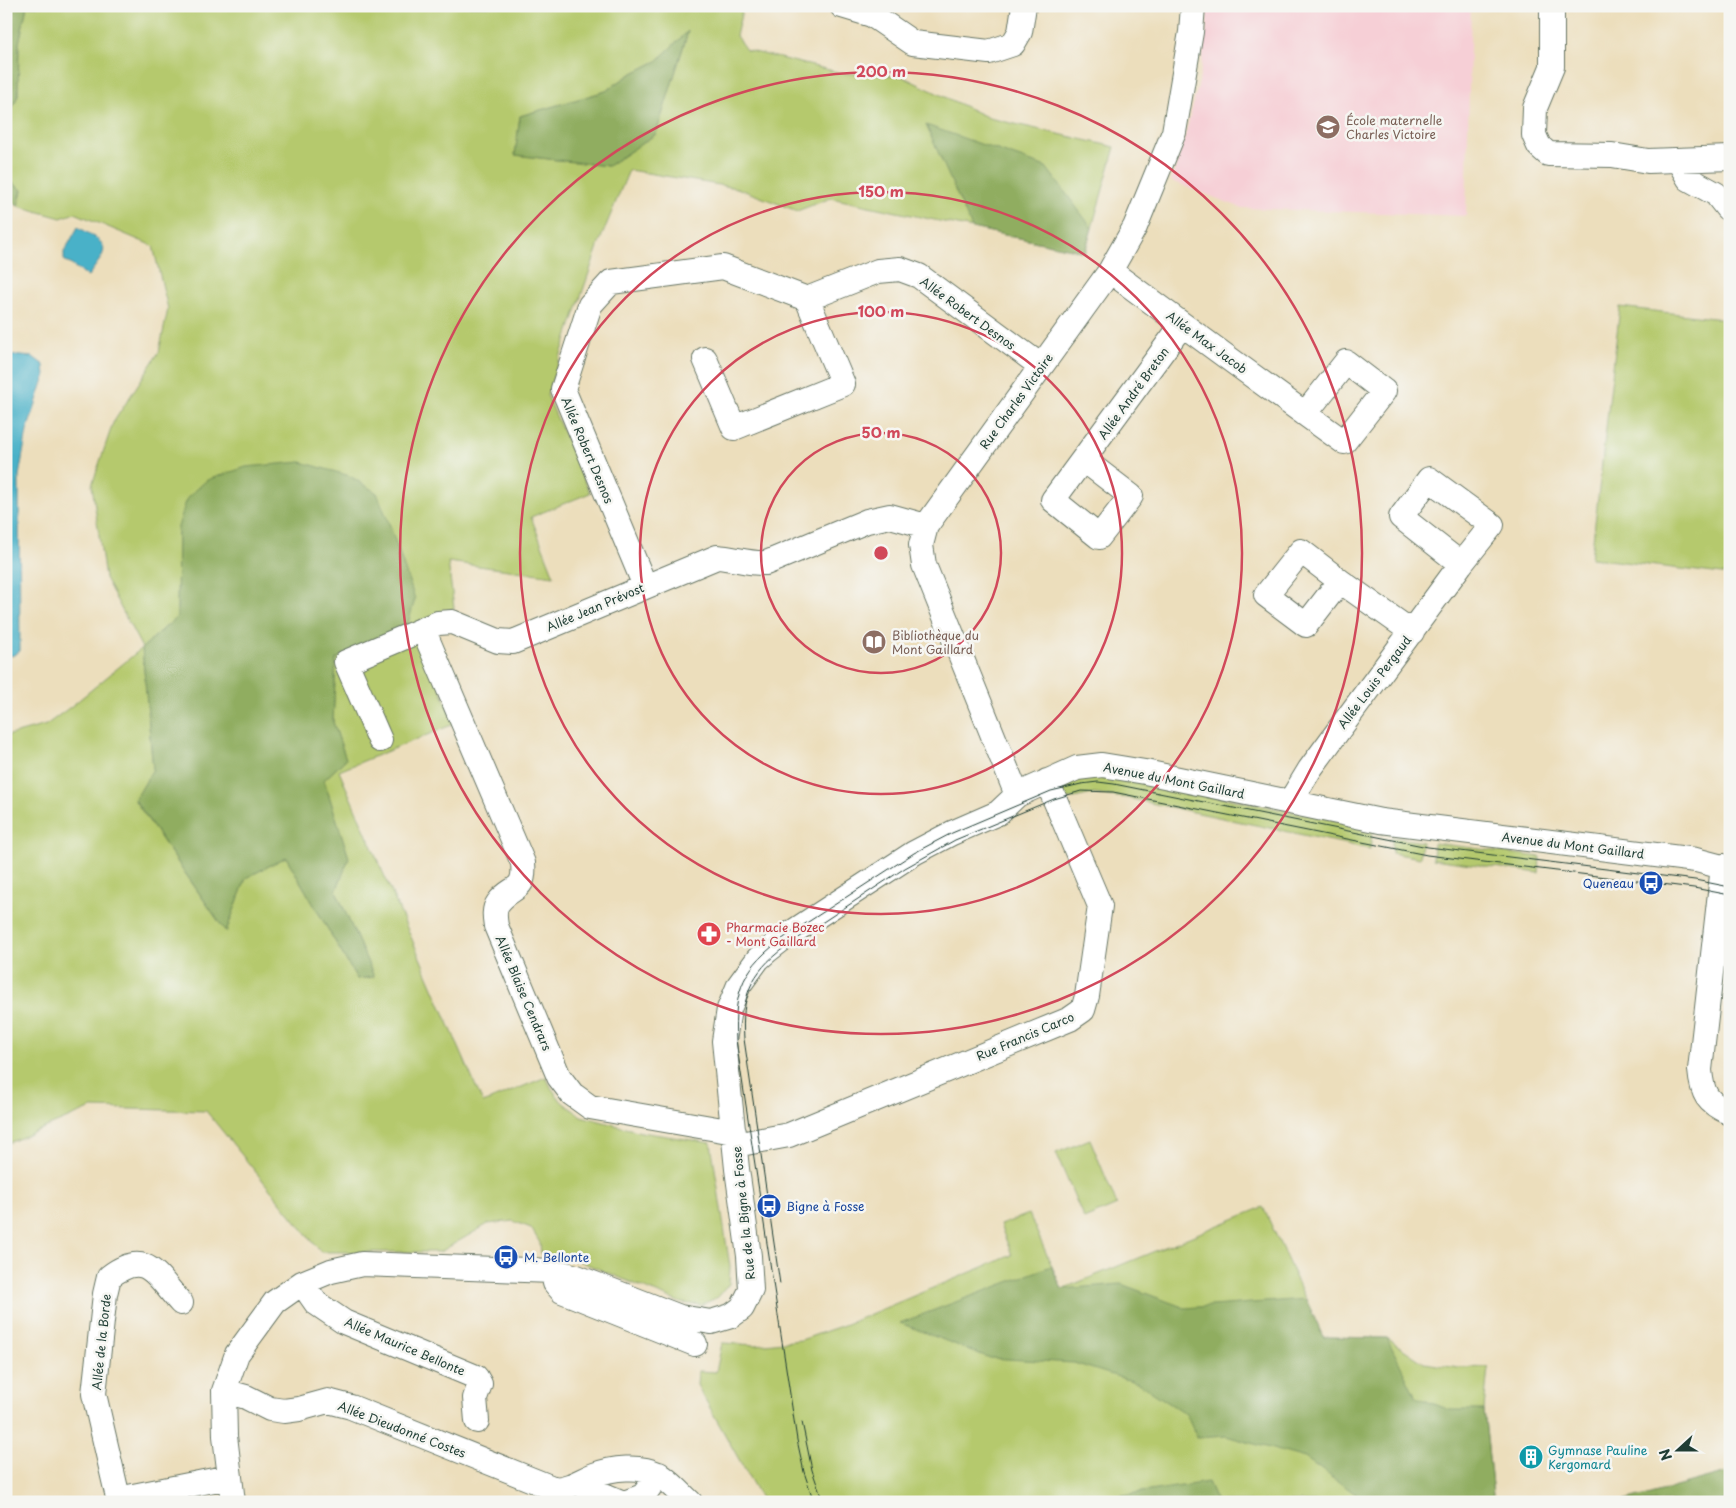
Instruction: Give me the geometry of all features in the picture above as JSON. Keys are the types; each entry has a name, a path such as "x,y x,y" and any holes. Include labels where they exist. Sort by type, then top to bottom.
{"street":[{"path":"842,6 872,15 913,43 989,52 1013,44 1020,32 1024,6"},
{"name":"Rue Charles Victoire","path":"1017,795 924,565 921,545 926,526 1110,271 1135,227 1174,132 1191,32 1193,6"},
{"path":"1552,6 1552,67 1535,108 1534,135 1539,146 1548,154 1612,154 1648,161 1730,158"},
{"path":"1678,160 1689,180 1716,194 1727,208 1730,208"},
{"name":"Allée Robert Desnos","path":"645,586 562,389 590,305 611,282 723,267 807,299 878,271 900,269 919,276 1041,366"},
{"name":"Allée Max Jacob","path":"1110,271 1305,414"},
{"path":"705,359 734,428 843,384 807,299"},
{"name":"Allée André Breton","path":"1084,460 1182,325"},
{"name":"Allée Jean Prévost","path":"380,740 346,662 438,623 452,622 498,641 513,642 717,557 732,557 754,563 766,563 867,521 890,516 926,526"},
{"name":"Allée Louis Pergaud","path":"1290,802 1310,769 1461,564"},
{"path":"1340,581 1412,632"},
{"name":"Allée Blaise Cendrars","path":"424,629 522,863 524,875 518,887 498,904 494,914 496,926 559,1077 572,1094 590,1107 735,1138"},
{"name":"Avenue du Mont Gaillard","path":"735,1138 724,1041 729,1009 739,985 758,959 781,940 914,853 952,833 998,813 1017,795 1077,768 1102,765 1145,772 1381,821 1696,860 1726,868"},
{"name":"Rue Francis Carco","path":"735,1138 771,1139 789,1134 1070,1019 1083,1010 1087,996 1100,906 1046,781"},
{"path":"1726,868 1700,1070 1705,1096 1716,1107 1730,1113"},
{"name":"Rue de la Bigne à Fosse","path":"233,1502 225,1436 224,1391 237,1354 275,1302 302,1283 331,1271 362,1264 553,1271 577,1277 680,1317 711,1322 731,1316 742,1308 751,1290 749,1256 736,1170 735,1138"},
{"name":"Allée de la Borde","path":"181,1303 148,1266 134,1263 120,1268 109,1276 105,1294 94,1394 119,1500 229,1477"},
{"path":"553,1271 555,1283 562,1291 695,1344"},
{"name":"Allée Maurice Bellonte","path":"302,1283 316,1303 344,1322 476,1377 480,1384 475,1398 477,1420"},
{"name":"Allée Dieudonné Costes","path":"224,1391 246,1397 270,1409 284,1411 328,1401 351,1408 555,1489 566,1488 594,1475 619,1469 642,1470 659,1474"},
{"path":"627,1502 643,1496 659,1474 690,1502"},
{"path":"578,1484 621,1502"}],"shaded area":[{"name":"École maternelle Charles Victoire","path":"1207,6 1471,7 1466,216 1242,208 1171,181 1199,82 1207,25"}],"green space":[{"path":"6,6 27,6 19,43 18,95 6,124"},
{"path":"27,6 743,6 736,36 746,50 842,73 901,76 989,118 1115,147 1085,252 831,198 797,211 737,188 629,170 601,238 547,395 590,493 531,517 554,576 448,562 454,608 415,623 454,724 339,771 483,1103 546,1077 562,1102 581,1116 641,1132 711,1143 730,1267 729,1284 718,1297 701,1305 681,1303 579,1261 541,1254 540,1243 531,1228 513,1221 488,1224 440,1252 321,1252 206,1111 92,1108 6,1144 6,736 46,725 142,648 105,578 92,485 113,423 159,352 168,309 153,246 75,213 61,218 18,206 22,190 6,178 6,124 18,95 19,43","holes":["688,32 656,134 608,166 515,155 520,116 606,91 629,75 657,61","178,527 336,659 333,722 346,759 324,780 349,858 336,891 374,977 357,979 286,857 246,878 226,932 135,801 153,769 142,648 177,617"]},
{"path":"688,31 656,134 608,166 515,155 520,116 606,91 629,75 657,61"},
{"path":"926,125 1046,167 1092,228 1085,252 972,228"},
{"path":"6,178 22,190 18,206 6,199"},
{"path":"1620,307 1730,320 1730,575 1591,558"},
{"path":"301,462 350,476 377,493 415,599 407,627 336,659 333,722 346,759 324,780 349,858 336,891 374,977 357,979 286,857 246,878 226,932 135,800 153,769 142,648 177,617 178,527 187,498 207,480 246,467"},
{"path":"1096,772 1373,828 1370,849 1127,798 1093,794 1064,800 1061,791 1064,782"},
{"path":"1392,837 1422,842 1420,858 1392,853"},
{"path":"1434,843 1540,857 1539,873 1433,859"},
{"path":"1090,1139 1117,1205 1084,1219 1056,1153"},
{"path":"1263,1207 1323,1337 1387,1338 1424,1363 1459,1368 1488,1367 1484,1410 1493,1495 1502,1502 763,1502 697,1385 698,1371 716,1372 722,1343 756,1345 801,1340 844,1325 1012,1255 1000,1225 1029,1214 1062,1289"},
{"path":"1051,1266 1062,1289 1121,1284 1185,1308 1306,1299 1323,1337 1387,1338 1416,1397 1450,1410 1484,1410 1493,1495 1502,1502 1367,1502 1305,1458 1226,1436 1197,1438 1186,1414 1138,1383 1074,1363 990,1358 900,1323"},
{"path":"1730,1472 1730,1499 1718,1502 1621,1502"},
{"path":"1208,1482 1217,1502 1077,1502"}],"water":[{"path":"78,227 97,239 104,248 100,259 88,276 64,260 64,252"},
{"path":"10,355 33,357 44,365 45,376 27,431 19,476 20,651 12,656 6,654 6,360"}],"tram line":[{"path":"814,1502 804,1472 797,1440 736,1040 737,1007 739,993 744,981 760,958 785,937 914,853 952,833 1051,791 1098,782 1428,847 1695,880 1730,887"},
{"path":"780,1284 744,1039 743,1024 746,998 756,976 763,966 785,947 905,868 955,840 1054,799 1081,791 1113,792 1427,855 1694,888 1730,895"},
{"path":"802,1422 812,1470 823,1502"}],"place":[{"name":"École maternelle Charles Victoire","path":"1328,127"},
{"name":"Bibliothèque du Mont Gaillard","path":"874,642"},
{"name":"Queneau","path":"1651,883"},
{"name":"Pharmacie Bozec - Mont Gaillard","path":"709,934"},
{"name":"Bigne à Fosse","path":"769,1206"},
{"name":"M. Bellonte","path":"506,1257"},
{"name":"Gymnase Pauline Kergomard","path":"1531,1457"}]}
